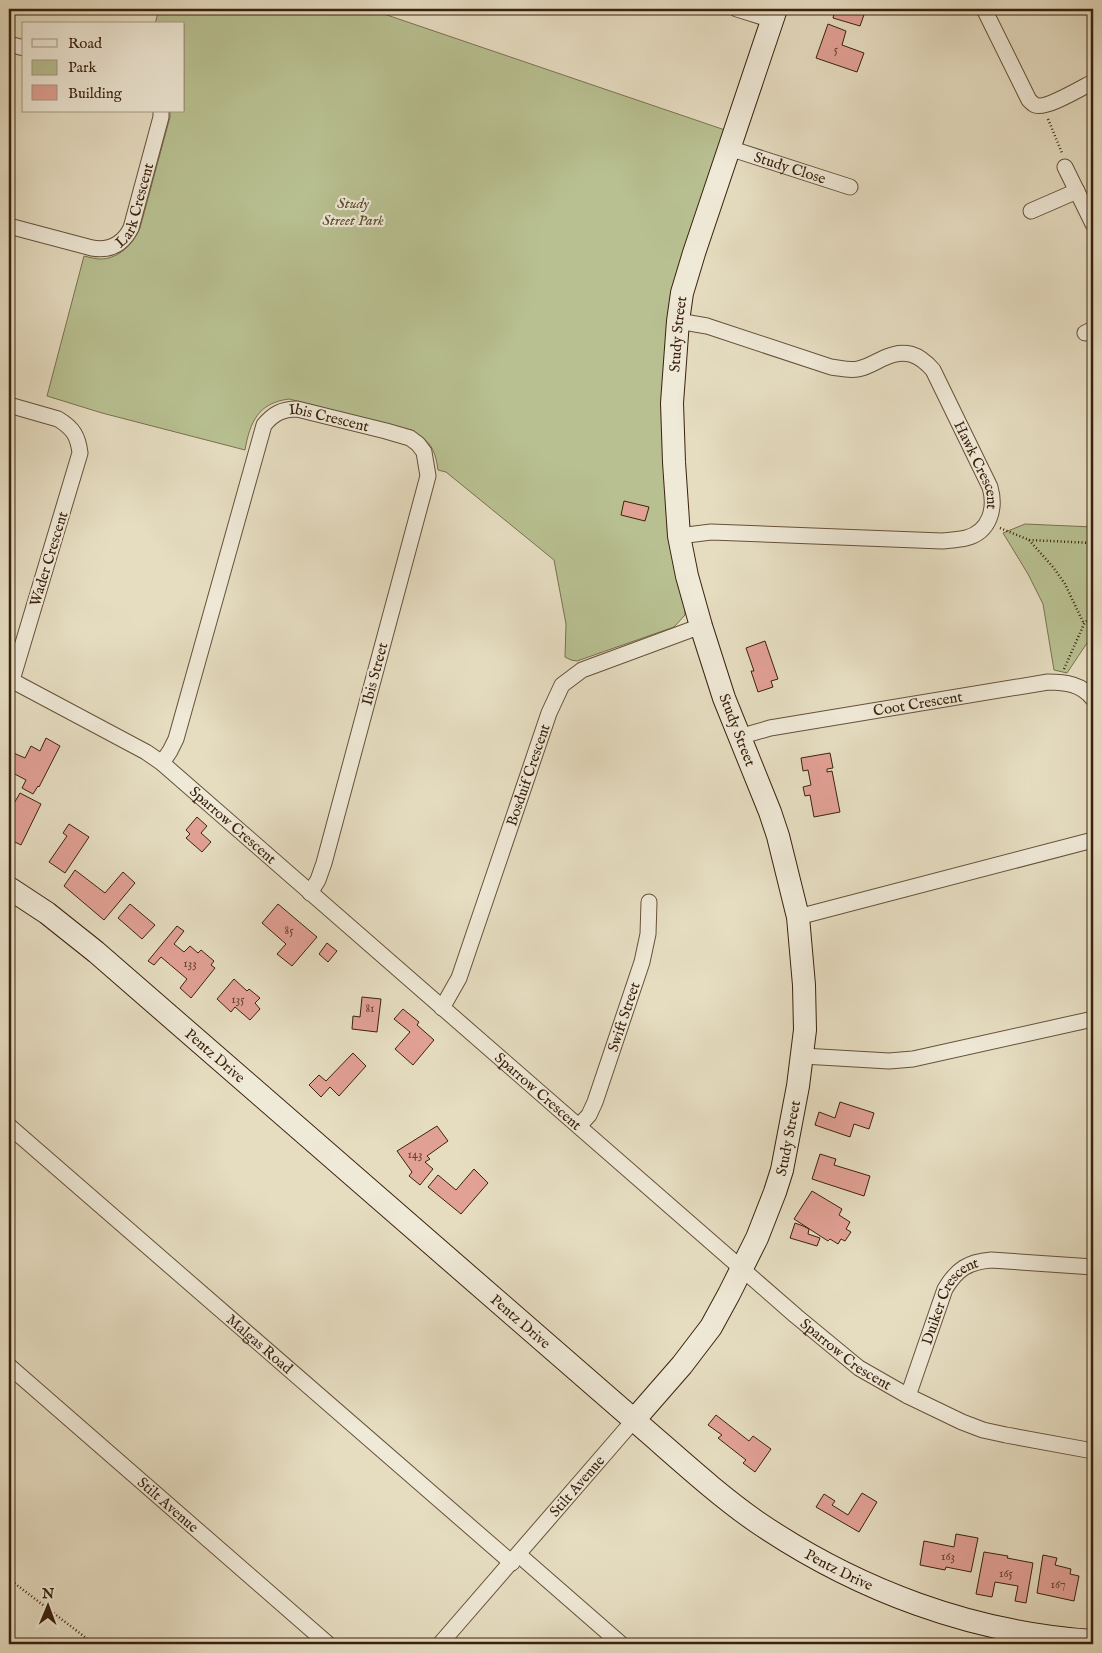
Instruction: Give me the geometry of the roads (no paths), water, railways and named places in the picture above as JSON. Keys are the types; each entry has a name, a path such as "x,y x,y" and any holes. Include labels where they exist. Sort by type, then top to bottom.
{"street":[{"path":"737,9 774,14"},
{"path":"984,9 1029,100 1035,105 1043,106 1093,82"},
{"name":"Study Street","path":"634,1420 682,1365 710,1326 742,1268 762,1225 782,1170 803,1056 805,1009 798,917 778,836 724,698 687,576 679,536 672,432 672,402 682,294 774,14"},
{"path":"9,44 22,47"},
{"name":"Lark Crescent","path":"9,226 92,248 107,249 117,245 126,237 131,228 161,112"},
{"name":"Study Close","path":"729,148 850,188"},
{"path":"1065,167 1093,224"},
{"path":"1031,211 1077,191"},
{"name":"Hawk Crescent","path":"678,321 707,326 831,367 856,370 884,357 898,353 911,354 923,359 933,370 990,487 993,503 988,523 968,537 942,541 711,532 679,536"},
{"name":"Wader Crescent","path":"9,406 64,422 77,436 80,453 10,680"},
{"name":"Ibis Crescent","path":"162,763 176,739 264,425 270,417 286,410 297,409 410,438 424,452"},
{"name":"Ibis Street","path":"310,893 318,880 324,864 428,476 424,452"},
{"name":"Bosduif Crescent","path":"442,1008 459,978 549,713 562,685 582,670 701,626"},
{"name":"Sparrow Crescent","path":"10,680 146,752 162,763 796,1316 859,1368 908,1396 983,1430 1093,1451"},
{"name":"Coot Crescent","path":"738,737 770,728 1038,684 1061,682 1076,685 1090,694 1093,699"},
{"path":"798,917 1093,840"},
{"name":"Pentz Drive","path":"9,888 47,913 96,952 634,1420 756,1521 826,1565 884,1592 958,1617 1021,1632 1093,1641"},
{"name":"Swift Street","path":"579,1126 589,1115 595,1102 642,962 648,934 649,902"},
{"path":"803,1056 913,1060 1093,1019"},
{"name":"Malgas Road","path":"9,1126 516,1559 621,1644"},
{"name":"Duiker Crescent","path":"908,1396 945,1289 960,1270 979,1261 991,1260 1093,1267"},
{"name":"Stilt Avenue","path":"9,1366 328,1644"},
{"name":"Stilt Avenue","path":"440,1644 516,1559 634,1420"}],"park label":[{"name":"Study Street Park","path":"353,212"}]}
